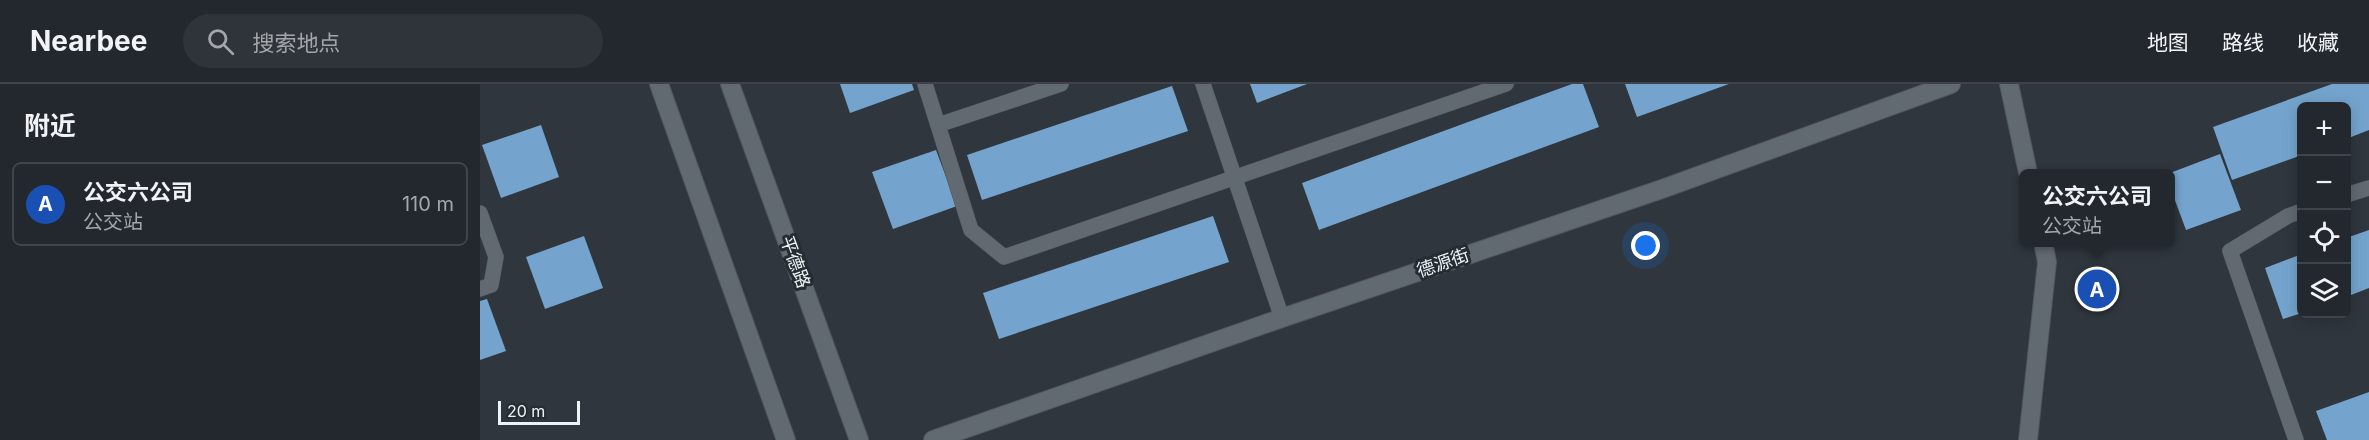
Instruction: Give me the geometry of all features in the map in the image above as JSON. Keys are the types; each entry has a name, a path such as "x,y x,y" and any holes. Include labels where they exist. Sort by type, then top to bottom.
{"street":[{"path":"658,84 786,440"},
{"name":"平德路","path":"730,84 859,440"},
{"name":"德源街","path":"933,440 1662,189 1951,84"},
{"path":"2009,84 2027,169"},
{"path":"2028,440 2047,262 2044,247"}],"lane":[{"path":"925,84 971,230 1004,257 1506,84"},
{"path":"938,125 1061,84"},
{"path":"1203,84 1282,318"},
{"path":"2351,193 2369,188"},
{"path":"480,213 496,257 491,285 480,289"},
{"path":"2296,440 2230,251 2297,213"}],"building":[{"path":"840,84 912,84 914,90 850,113"},
{"path":"1250,84 1307,84 1257,103"},
{"path":"1572,84 1583,84 1599,127 1319,230 1302,183"},
{"path":"1625,84 1729,84 1637,117"},
{"path":"2332,84 2369,84 2369,130 2351,137 2351,102 2297,102 2297,157 2232,180 2213,127"},
{"path":"1172,86 1188,131 982,200 967,155"},
{"path":"541,125 559,177 501,198 482,145"},
{"path":"936,150 957,206 893,229 872,172"},
{"path":"2220,154 2241,210 2186,230 2175,200 2175,171"},
{"path":"1213,216 1229,262 999,339 983,293"},
{"path":"2369,230 2369,288 2351,295 2351,264 2351,236"},
{"path":"584,236 603,288 545,309 526,257"},
{"path":"2297,256 2297,315 2283,319 2265,268"},
{"path":"487,299 506,351 480,360 480,301"},
{"path":"2369,392 2369,440 2327,440 2316,411"}],"place":[{"name":"公交六公司","path":"2097,289"}]}
